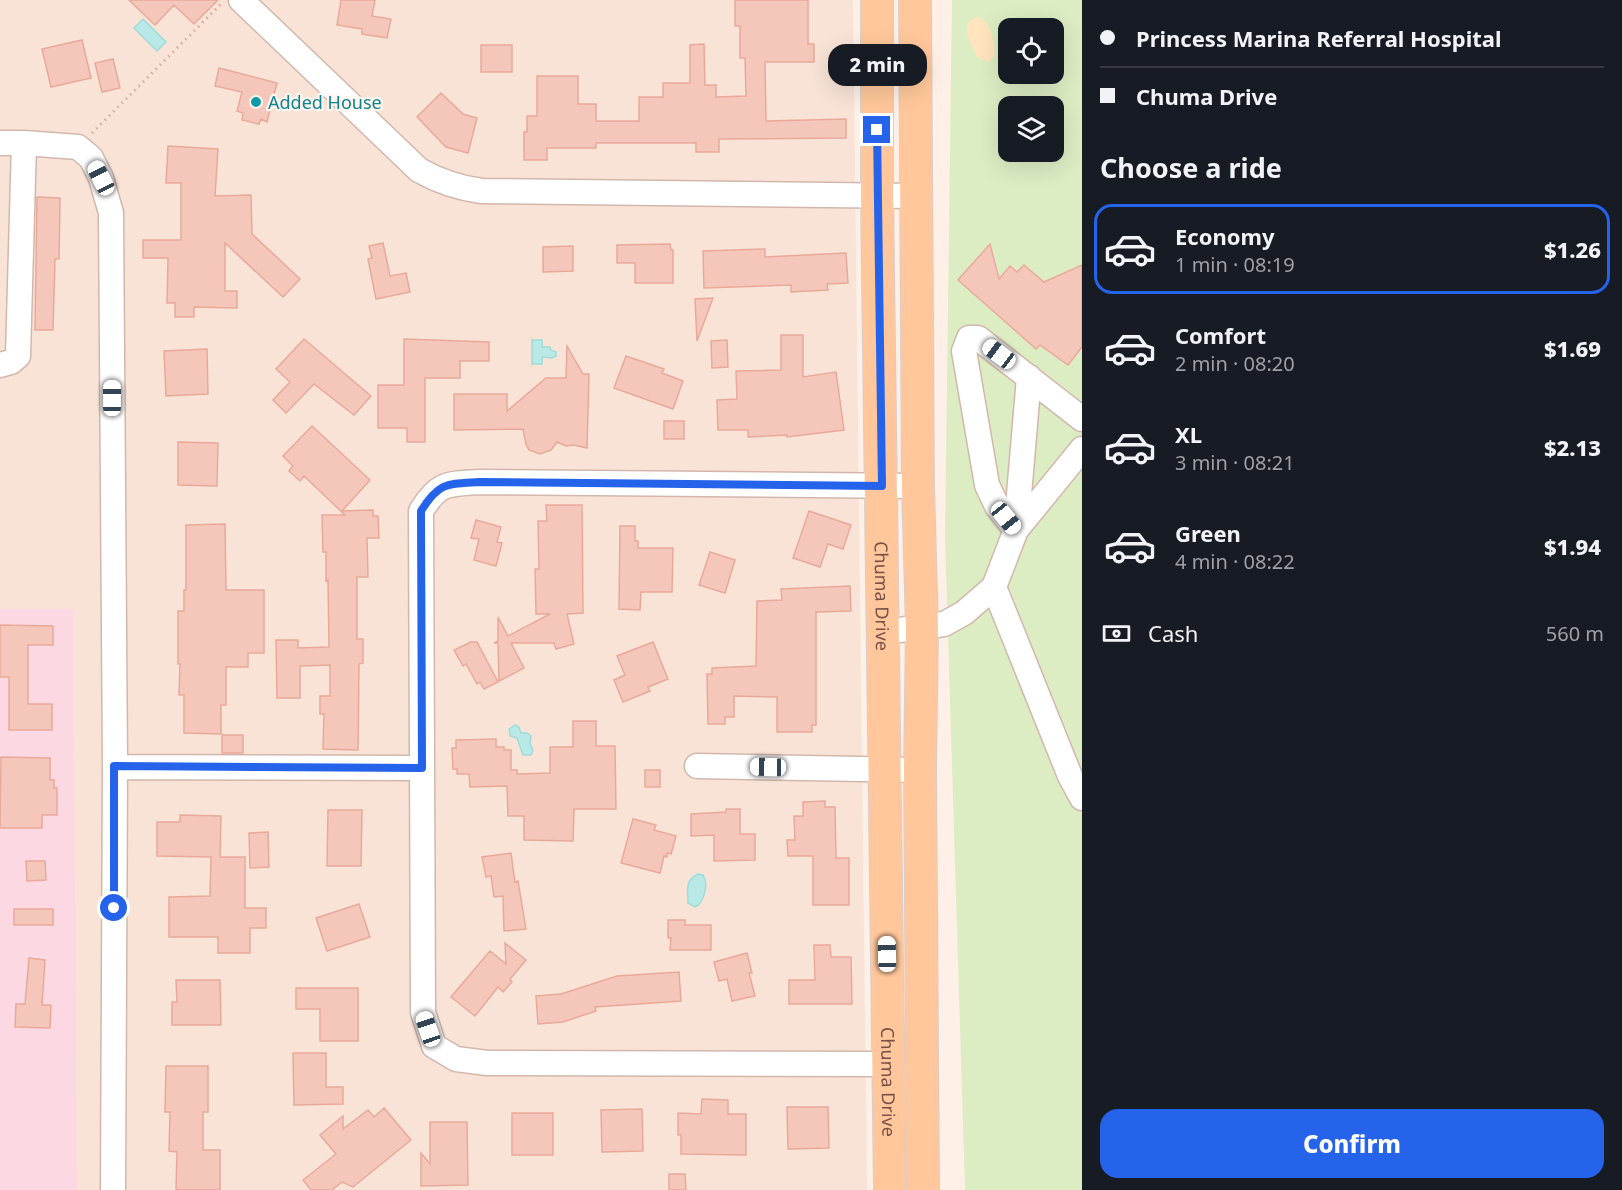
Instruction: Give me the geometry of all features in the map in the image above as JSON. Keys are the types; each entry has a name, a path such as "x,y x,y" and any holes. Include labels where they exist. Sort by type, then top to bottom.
{"main road":[{"name":"Chuma Drive","path":"877,0 877,195 890,1190"},
{"name":"Chuma Drive","path":"915,0 918,486 922,627 920,770 923,1190"}],"street":[{"path":"241,0 418,170 440,182 462,189 915,196"},
{"path":"0,365 18,357 12,143 78,147 91,158 101,178 111,213 114,1190"},
{"path":"1016,530 997,506 987,485 964,351 969,338 978,338 1082,419"},
{"path":"884,632 944,624 964,613 994,587 1016,530 1029,377"},
{"path":"1016,530 1082,449"},
{"path":"887,1064 487,1063 456,1059 434,1046 423,1012 421,511 431,495 447,484 479,482 918,486"},
{"path":"994,587 1082,798"},
{"path":"114,766 422,768"},
{"path":"697,766 920,770"}],"path":[{"path":"78,147 225,0"}],"shaded area":[{"path":"0,0 853,0 867,1190 0,1190"},
{"path":"0,609 73,609 77,1190 0,1190"}],"green space":[{"path":"952,0 1082,0 1082,1190 965,1190 945,538"}],"sand":[{"path":"978,17 983,19 990,29 994,41 994,58 987,62 977,57 967,34 968,24"}],"water":[{"path":"143,19 166,42 157,51 134,28"},
{"path":"532,340 542,340 542,347 550,347 556,352 556,356 542,357 542,364 532,364"},
{"path":"515,725 519,727 521,733 531,736 530,744 533,750 531,755 523,755 517,738 510,736 509,729"},
{"path":"698,874 703,875 705,879 705,888 701,902 695,907 688,903 688,887 691,880"}],"building":[{"path":"129,0 218,0 194,24 174,5 155,25"},
{"path":"341,0 375,0 372,16 391,19 387,38 362,34 362,29 337,25"},
{"path":"735,0 808,0 808,44 814,44 814,62 765,62 766,121 846,119 846,138 719,139 719,152 696,152 696,143 596,143 596,148 547,148 547,160 524,160 524,132 527,132 527,116 537,116 537,76 578,76 578,104 596,104 596,121 639,121 639,97 663,97 663,83 690,83 690,45 704,44 705,85 716,85 716,97 746,96 745,58 740,58 740,26 735,26"},
{"path":"82,40 91,78 51,87 42,49"},
{"path":"481,45 512,45 512,72 481,72"},
{"path":"113,59 120,88 102,92 95,63"},
{"name":"Added House","path":"219,68 277,83 267,122 261,119 259,124 242,120 243,113 237,111 242,92 215,86"},
{"path":"441,93 463,114 477,118 468,153 446,147 417,117"},
{"path":"168,146 218,149 215,196 251,195 252,234 300,279 283,297 225,243 225,291 237,291 237,308 194,307 194,317 175,317 175,303 167,303 168,258 143,258 143,240 181,240 181,183 166,183"},
{"path":"37,197 60,198 59,259 55,259 53,330 35,330"},
{"path":"383,243 390,276 406,273 410,292 376,299 368,259 372,258 369,246"},
{"path":"670,244 673,250 673,283 635,283 635,263 617,263 617,245"},
{"path":"990,244 999,279 1010,266 1017,272 1024,265 1044,282 1082,265 1082,347 1068,365 1040,345 1036,349 958,280"},
{"path":"573,246 573,271 543,272 543,247"},
{"path":"765,249 765,257 846,253 848,283 827,284 828,290 791,292 791,285 704,288 703,251"},
{"path":"713,298 697,341 695,299"},
{"path":"781,335 803,335 803,377 836,372 844,430 787,437 787,435 748,437 748,430 718,430 717,400 737,399 736,371 781,370"},
{"path":"304,339 371,396 354,415 314,384 286,413 273,400 290,382 276,369"},
{"path":"404,339 489,342 489,361 460,361 460,378 425,378 425,442 407,442 407,428 378,428 378,385 404,385"},
{"path":"727,340 728,367 712,368 711,341"},
{"path":"567,346 583,374 589,374 587,448 566,446 557,442 551,450 540,454 529,450 523,429 454,430 454,394 507,394 507,411 546,378 566,378"},
{"path":"207,349 208,394 166,396 164,351"},
{"path":"626,356 664,369 662,373 683,381 673,409 614,388"},
{"path":"664,421 684,421 684,439 664,439"},
{"path":"312,426 370,480 342,511 373,510 373,516 378,516 379,538 367,538 368,577 357,577 357,639 363,639 363,663 359,664 358,750 323,749 324,714 320,714 320,696 330,696 330,665 300,666 300,698 277,698 276,640 298,640 298,648 329,647 328,580 326,581 326,552 323,552 322,515 345,515 304,476 300,481 289,471 293,466 283,456"},
{"path":"178,442 218,443 217,486 178,485"},
{"path":"546,505 582,505 583,613 567,614 574,644 556,649 554,643 511,643 524,668 499,681 498,643 494,643 498,641 498,617 508,636 550,614 536,614 535,569 539,569 538,521 547,521"},
{"path":"809,511 851,525 843,549 828,544 820,567 793,558"},
{"path":"476,520 501,527 497,542 502,543 496,566 474,560 479,539 471,538"},
{"path":"225,524 226,590 264,590 264,653 248,653 248,667 226,667 226,705 221,705 221,734 184,733 184,695 179,695 178,611 184,611 184,590 186,590 186,525"},
{"path":"620,526 635,526 635,541 638,541 638,548 673,548 672,592 641,592 640,610 619,609"},
{"path":"710,552 735,560 725,593 699,585"},
{"path":"850,586 851,611 816,612 816,725 812,725 812,732 777,732 777,697 734,696 734,717 725,717 725,724 708,724 707,674 712,674 712,668 756,666 757,601 782,600 781,589"},
{"path":"0,625 53,626 53,645 28,645 28,704 52,704 52,730 9,730 9,677 0,677"},
{"path":"471,642 477,642 498,682 484,689 480,682 477,684 466,664 463,666 454,650"},
{"path":"653,642 668,679 648,687 650,691 623,702 614,680 625,675 617,656"},
{"path":"573,721 596,721 596,746 615,746 616,809 574,809 573,841 524,840 524,816 508,816 507,786 470,787 469,774 457,774 457,769 453,769 452,748 456,748 456,740 496,739 496,747 511,750 511,770 517,770 517,774 550,773 550,747 573,747"},
{"path":"222,735 243,735 243,753 222,753"},
{"path":"1,757 50,758 50,780 54,780 54,788 57,788 57,815 42,815 42,828 0,828"},
{"path":"645,770 660,770 660,787 645,787"},
{"path":"825,801 825,807 835,807 836,858 849,858 849,905 813,905 813,856 788,856 787,840 795,840 794,816 803,816 803,802"},
{"path":"726,809 740,809 740,834 755,834 755,860 714,861 714,835 691,836 691,814 726,812"},
{"path":"328,810 362,810 361,866 327,866"},
{"path":"180,815 221,816 220,857 245,857 245,908 266,908 266,928 250,928 250,953 218,953 218,937 169,937 169,897 210,896 211,857 157,856 157,822 180,822"},
{"path":"633,819 656,825 654,830 676,836 671,854 667,853 667,857 664,856 660,873 621,863"},
{"path":"268,832 269,867 250,868 249,833"},
{"path":"511,853 526,929 504,931 503,896 494,897 491,876 486,877 482,857"},
{"path":"26,861 45,861 46,880 27,881"},
{"path":"359,904 370,937 327,951 316,918"},
{"path":"14,909 53,909 53,925 14,925"},
{"path":"668,920 685,920 685,925 711,925 711,950 670,950"},
{"path":"505,943 526,960 510,979 512,982 503,992 498,987 475,1016 451,997 490,951 506,964"},
{"path":"814,945 830,945 831,957 851,957 852,1004 789,1004 789,980 815,980"},
{"path":"747,953 755,996 732,1001 727,979 719,981 714,962"},
{"path":"29,958 45,960 42,1005 51,1005 50,1028 15,1027 16,1004 25,1004"},
{"path":"679,972 681,1001 595,1007 596,1011 563,1022 538,1024 536,996 561,994 617,976"},
{"path":"176,980 220,980 221,1025 172,1025 172,1002 177,1002"},
{"path":"296,988 358,988 358,1041 320,1041 320,1009 296,1009"},
{"path":"293,1053 326,1053 326,1087 343,1087 343,1104 294,1105"},
{"path":"166,1066 208,1066 208,1112 203,1112 203,1150 220,1150 220,1190 176,1190 177,1152 169,1151 170,1112 165,1112"},
{"path":"702,1099 728,1100 728,1114 746,1114 746,1155 681,1154 678,1113 701,1114"},
{"path":"787,1107 828,1107 829,1148 788,1149"},
{"path":"384,1108 411,1140 353,1187 342,1182 332,1190 311,1190 303,1180 336,1154 320,1135 343,1116 343,1129 368,1110 374,1117"},
{"path":"642,1109 643,1151 602,1152 601,1110"},
{"path":"512,1113 553,1113 553,1155 512,1155"},
{"path":"430,1122 467,1122 468,1185 421,1186 421,1153 430,1164"},
{"path":"669,1174 685,1174 686,1190 669,1190"}],"place":[{"name":"Added House","path":"256,102"}],"route":[{"path":"114,908 114,766 422,768 421,511 431,495 447,484 479,482 882,486 877,130"}]}
